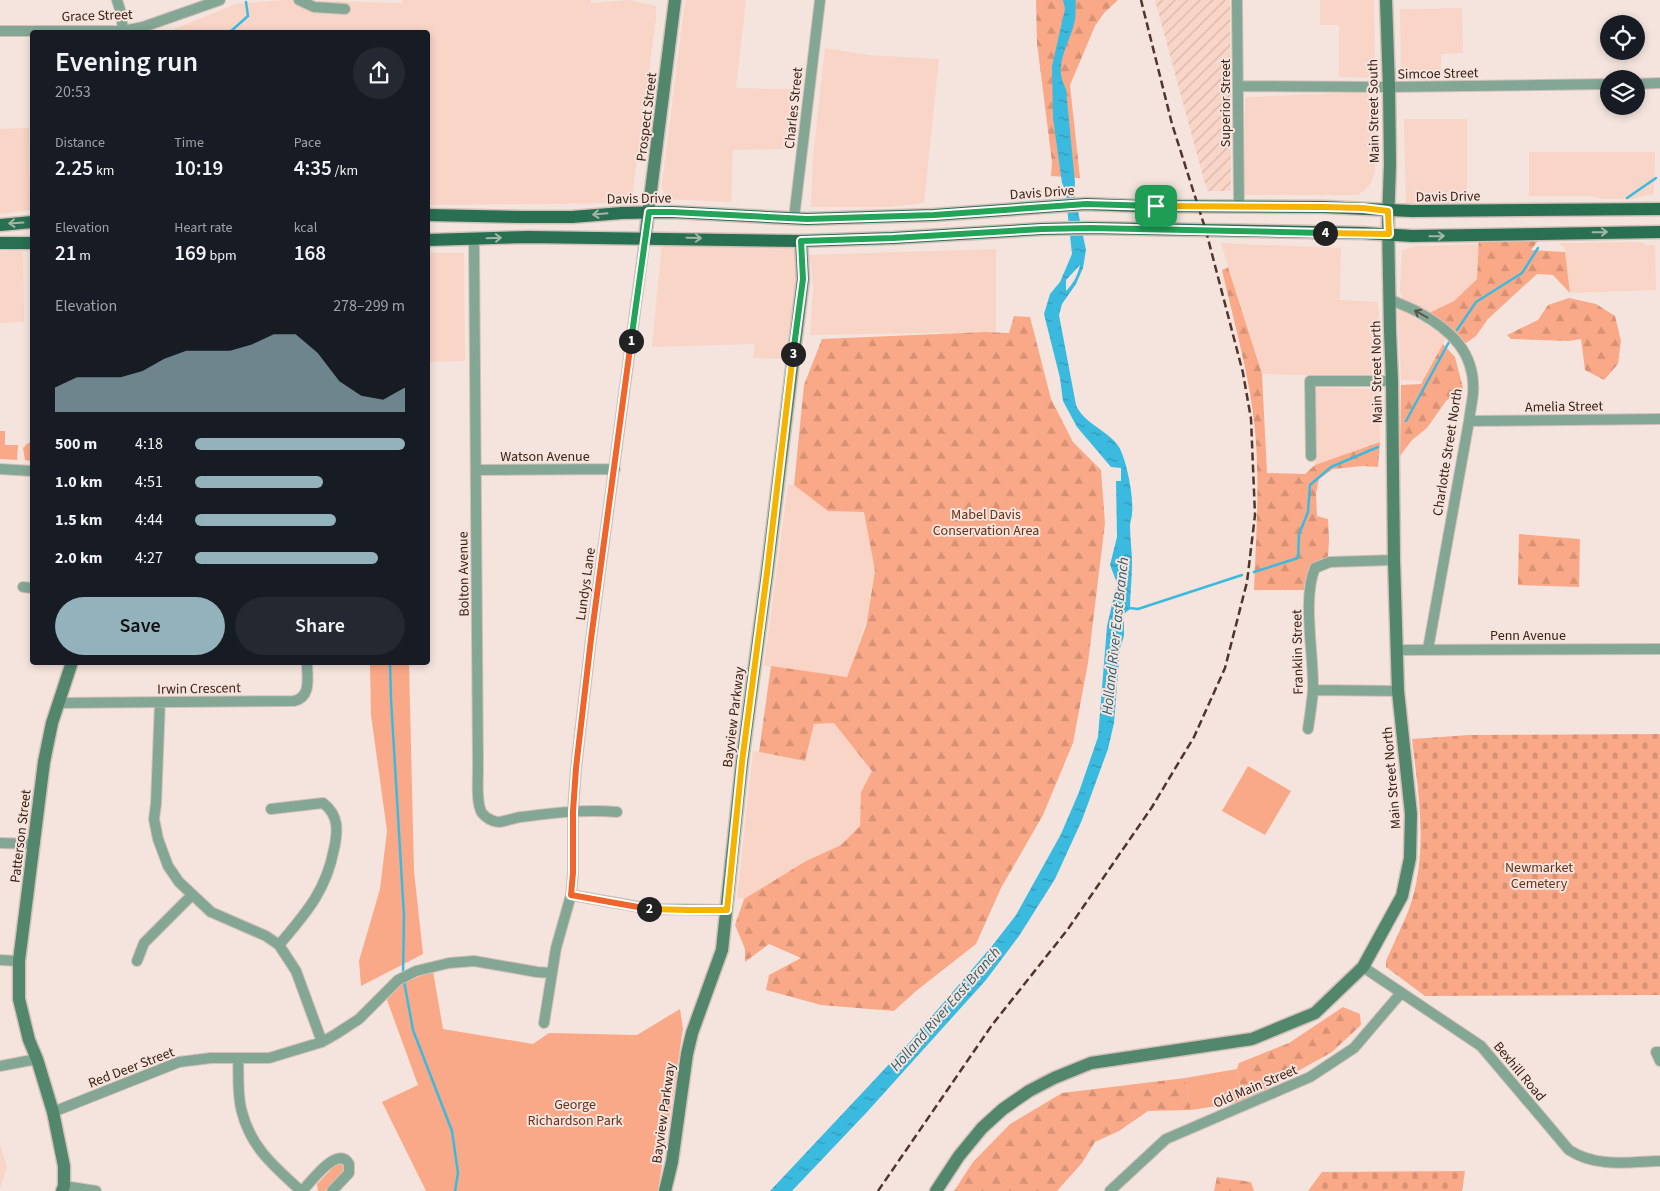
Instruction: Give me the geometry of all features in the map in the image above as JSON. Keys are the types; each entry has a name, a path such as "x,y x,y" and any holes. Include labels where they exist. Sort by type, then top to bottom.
{"main road":[{"name":"Prospect Street","path":"645,238 675,0"},
{"name":"Main Street South","path":"1386,0 1390,164 1388,222"},
{"name":"Davis Drive","path":"430,215 534,217 672,212 794,218 934,215 1086,204 1324,207 1363,208 1388,222 1430,236 1660,232"},
{"name":"Davis Drive","path":"430,240 528,237 801,241 962,235 1042,229 1388,222 1660,208"},
{"path":"0,225 30,222"},
{"name":"Main Street North","path":"936,1191 959,1156 982,1128 1003,1109 1054,1078 1091,1064 1252,1039 1315,1013 1363,967 1402,896 1410,858 1411,814 1398,691 1388,222"},
{"name":"Bayview Parkway","path":"665,1191 672,1162 690,1044 697,1016 720,957 727,910 743,752 803,279 801,241"},
{"path":"0,243 30,243"},
{"name":"Patterson Street","path":"63,1188 64,1166 53,1112 37,1059 29,1040 19,999 19,961 44,762 52,723 71,665"}],"street":[{"path":"117,0 123,30"},
{"name":"Grace Street","path":"131,30 220,0"},
{"path":"299,0 314,7 345,9"},
{"name":"Charles Street","path":"794,218 820,0"},
{"name":"Superior Street","path":"1237,0 1239,206"},
{"name":"Grace Street","path":"0,31 30,31"},
{"path":"1645,84 1660,83"},
{"name":"Simcoe Street","path":"1239,86 1389,87 1600,84"},
{"name":"Lundys Lane","path":"544,1023 556,948 571,895 573,811 577,759 591,639 645,238"},
{"name":"Bolton Avenue","path":"474,239 479,802 481,812 486,818 499,822 573,811"},
{"name":"Charlotte Street North","path":"1390,300 1438,323 1458,340 1468,361 1471,373 1473,392 1428,649"},
{"path":"1311,456 1310,381 1392,381"},
{"name":"Amelia Street","path":"1468,421 1660,419"},
{"path":"0,469 30,471"},
{"name":"Watson Avenue","path":"476,470 614,469"},
{"name":"Franklin Street","path":"1308,729 1313,690 1310,613 1311,574 1315,568 1330,562 1394,560"},
{"name":"Penn Avenue","path":"1397,650 1660,649"},
{"name":"Irwin Crescent","path":"59,702 298,700 307,690 307,665"},
{"path":"1313,690 1398,691"},
{"path":"160,702 154,819 158,840 168,866 179,882 211,912 266,936 279,945 296,970 322,1042"},
{"path":"271,809 323,803 335,816 337,826 331,865 322,888 306,913 279,945"},
{"path":"573,811 617,812"},
{"path":"0,843 35,844"},
{"path":"136,961 144,943 192,895"},
{"path":"571,895 651,909 727,910"},
{"path":"0,960 19,961"},
{"name":"Red Deer Street","path":"53,1112 179,1062 212,1058 269,1058 322,1042 358,1019 398,980 416,971 449,963 474,961 552,973"},
{"name":"Bexhill Road","path":"1363,967 1481,1046 1569,1150 1596,1162 1660,1161"},
{"name":"Old Main Street","path":"1110,1191 1166,1139 1310,1077 1354,1048 1401,992"},
{"path":"1660,1052 1656,1052 1660,1060"},
{"path":"0,1066 37,1059"},
{"path":"238,1059 241,1111 251,1138 267,1160 301,1191 330,1162 344,1158 349,1164 350,1173 332,1191"},
{"path":"63,1188 96,1191"}],"shaded area":[{"path":"284,0 402,3 402,0 591,0 591,3 630,0 656,6 656,20 631,203 430,205 430,30 172,30 236,4"},
{"path":"685,0 746,0 736,88 797,89 789,149 733,150 731,202 665,199 662,184"},
{"path":"1155,0 1230,0 1231,191 1207,191"},
{"path":"1320,0 1374,0 1375,78 1339,77 1339,25 1320,25"},
{"path":"1462,8 1463,53 1441,54 1441,77 1402,77 1400,9"},
{"path":"825,48 868,55 939,59 924,203 890,207 811,207 813,157"},
{"path":"1376,92 1375,172 1371,183 1364,191 1357,195 1244,195 1245,97"},
{"path":"1404,119 1467,119 1467,203 1406,204"},
{"path":"29,128 30,210 0,214 0,129"},
{"path":"1529,152 1655,152 1654,194 1632,199 1604,199 1590,196 1529,196"},
{"path":"662,242 795,245 798,252 790,359 753,358 755,344 652,347"},
{"path":"1641,242 1647,245 1655,245 1656,290 1570,293 1564,247 1559,243"},
{"path":"1221,243 1341,248 1340,300 1378,302 1381,377 1262,374"},
{"path":"1479,244 1477,279 1454,301 1429,313 1403,301 1400,291 1402,250 1416,246"},
{"path":"996,249 996,332 810,335 813,288 811,264 807,255"},
{"path":"23,251 24,322 0,323 0,252"},
{"path":"430,253 464,253 465,361 430,362"},
{"path":"1398,310 1408,313 1446,338 1424,381 1401,380"},
{"path":"1314,387 1373,389 1379,393 1380,442 1315,465"},
{"path":"788,485 794,485 828,511 864,512 875,570 866,622 847,677 764,666"},
{"path":"834,723 872,771 861,792 860,826 841,845 806,861 744,899 737,898 753,751 805,761 814,724"},
{"path":"0,1144 7,1167 0,1189"}],"green space":[{"path":"1036,0 1118,0 1104,13 1095,26 1070,85 1080,178 1051,176 1052,162 1037,43"},
{"path":"1479,238 1540,238 1531,250 1565,252 1570,293 1553,275 1537,274 1488,319 1476,336 1466,343 1429,313 1454,301 1477,279"},
{"path":"1228,267 1262,374 1267,473 1305,474 1315,465 1380,442 1378,467 1363,466 1333,469 1319,479 1316,493 1317,516 1328,519 1328,557 1312,565 1306,578 1304,590 1254,590 1257,530 1255,430 1246,370 1222,270"},
{"path":"1569,298 1596,304 1615,316 1621,341 1618,364 1604,380 1585,370 1581,339 1568,341 1511,339 1507,335 1538,320 1548,305"},
{"name":"Mabel Davis Conservation Area","path":"1014,316 1030,317 1051,399 1073,442 1101,470 1105,523 1088,663 1073,743 1043,815 1001,888 976,944 916,991 894,1011 821,1005 766,990 769,975 801,958 769,944 745,962 745,949 735,925 744,899 806,861 841,845 860,826 861,792 872,771 834,723 814,724 805,761 759,752 771,666 847,677 866,626 875,571 864,512 828,511 794,485 804,385 822,339 985,332 1009,333"},
{"path":"1443,344 1455,357 1463,388 1446,401 1427,428 1412,440 1400,456 1401,385 1421,384"},
{"path":"0,431 5,431 5,445 18,445 17,460 0,459"},
{"path":"30,442 30,461 25,460 23,448"},
{"path":"1519,534 1580,539 1579,587 1518,585"},
{"path":"370,665 409,665 414,871 423,954 361,986 359,961 380,889 387,831 371,715"},
{"name":"Newmarket Cemetery","path":"1660,734 1660,995 1425,996 1386,967 1386,961 1408,912 1418,870 1420,848 1419,804 1412,739 1469,735"},
{"path":"1248,766 1291,791 1265,835 1222,811"},
{"name":"George Richardson Park","path":"433,971 443,1029 533,1044 549,1033 637,1035 680,1009 683,1029 658,1191 426,1191 382,1102 418,1085 387,1000 400,984"},
{"path":"1343,1007 1360,1014 1361,1025 1332,1052 1243,1102 1237,1069 1239,1063 1289,1043"},
{"path":"1237,1069 1243,1102 1191,1110 1185,1078"},
{"path":"1185,1078 1191,1110 1148,1111 1119,1131 1095,1142 1082,1163 1057,1191 954,1191 973,1162 1010,1124 1062,1093"},
{"path":"340,1163 344,1167 342,1173 325,1191 318,1191 317,1184 336,1164"},
{"path":"1465,1171 1462,1191 1308,1191 1322,1172"},
{"path":"1217,1177 1251,1182 1254,1191 1214,1191"}],"water":[{"name":"Holland River East Branch","path":"1063,0 1076,0 1075,20 1063,54 1061,71 1066,89 1075,183 1074,192 1086,250 1083,268 1076,284 1062,304 1059,315 1076,405 1090,422 1109,436 1119,447 1127,470 1132,499 1130,525 1132,563 1130,609 1124,614 1124,636 1120,648 1114,723 1108,749 1082,820 1055,879 1019,936 986,980 867,1112 792,1191 770,1191 909,1043 1016,915 1061,834 1079,792 1098,737 1107,626 1117,583 1110,565 1117,537 1116,481 1121,481 1121,468 1111,467 1077,427 1063,401 1060,378 1044,314 1050,294 1060,282 1072,254 1065,189 1062,183 1053,118 1052,66 1065,9","holes":["1080,265 1075,279 1066,291 1066,280"]}],"waterway":[{"path":"232,30 248,16 246,2"},
{"path":"1627,198 1656,178"},
{"path":"1457,330 1476,302 1522,273 1538,248"},
{"path":"1406,421 1449,342"},
{"path":"1254,572 1298,558 1299,534 1308,512 1310,485 1331,467 1378,447"},
{"name":"Holland River East Branch","path":"1129,608 1138,609 1242,575"},
{"path":"390,665 404,916 403,976"},
{"path":"404,981 413,1030 452,1131 458,1173 455,1191"}],"railway":[{"path":"878,1191 992,1025 1068,929 1152,807 1194,737 1225,668 1247,582 1255,515 1251,419 1243,373 1206,231 1172,124 1141,0"}],"route":[{"path":"1086,204 1156,206 1324,207 1388,211 1389,234 1090,228 1042,229 972,235 801,241 803,279 742,762 727,910 651,909 571,895 576,768 591,639 649,212 807,219 934,215 1086,204"}]}
